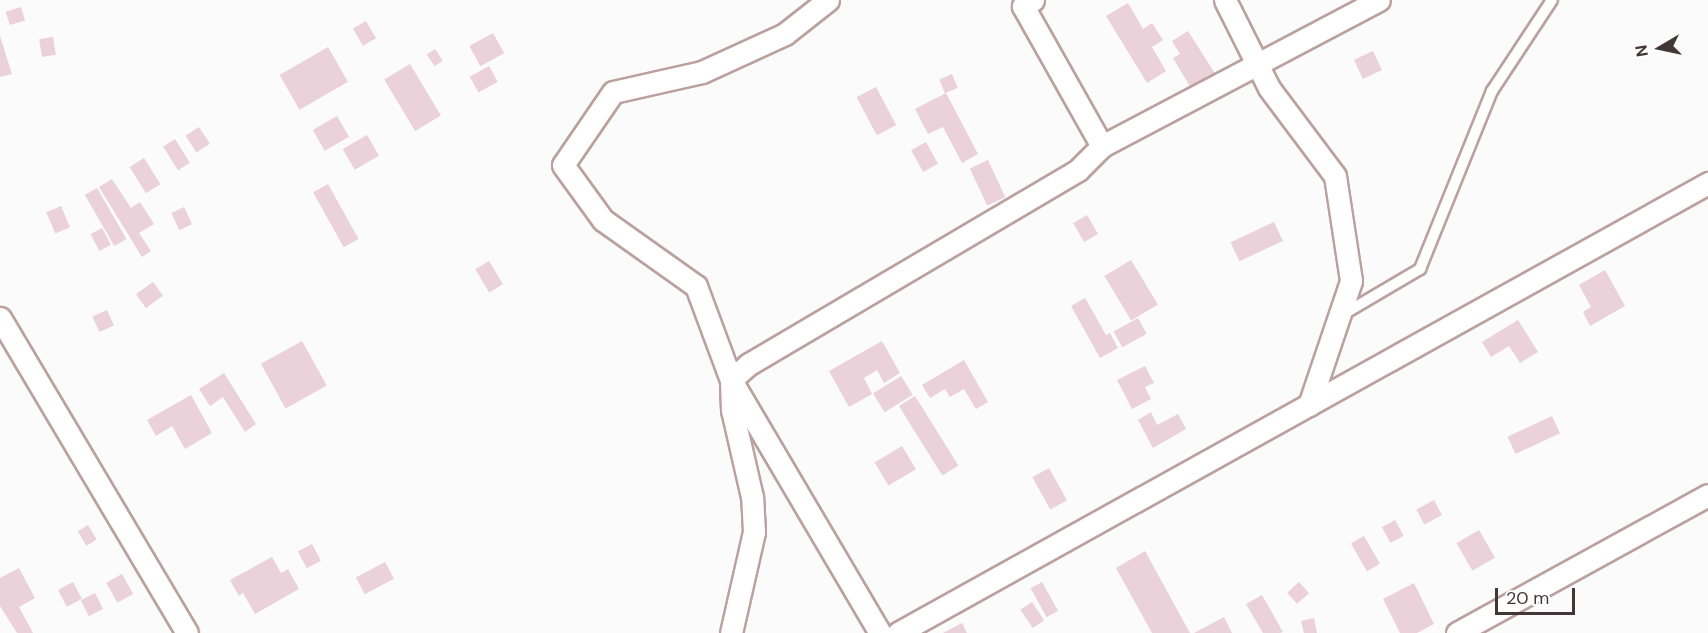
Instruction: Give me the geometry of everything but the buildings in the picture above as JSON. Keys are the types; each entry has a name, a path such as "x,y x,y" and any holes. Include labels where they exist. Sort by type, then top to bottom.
{"street":[{"path":"828,0 785,34 702,72 613,92 563,165 603,220 696,286 731,380 880,633"},
{"path":"1033,0 1023,6 1102,146"},
{"path":"1225,0 1269,87 1335,176 1351,281 1309,405"},
{"path":"731,380 749,364 1078,170 1102,146 1379,0"},
{"path":"898,633 1708,183"},
{"path":"2,324 187,633"},
{"path":"731,380 732,410 752,497 754,532 731,633"},
{"path":"1457,633 1708,495"}],"lane":[{"path":"1339,317 1420,269 1492,92 1552,0"}]}
